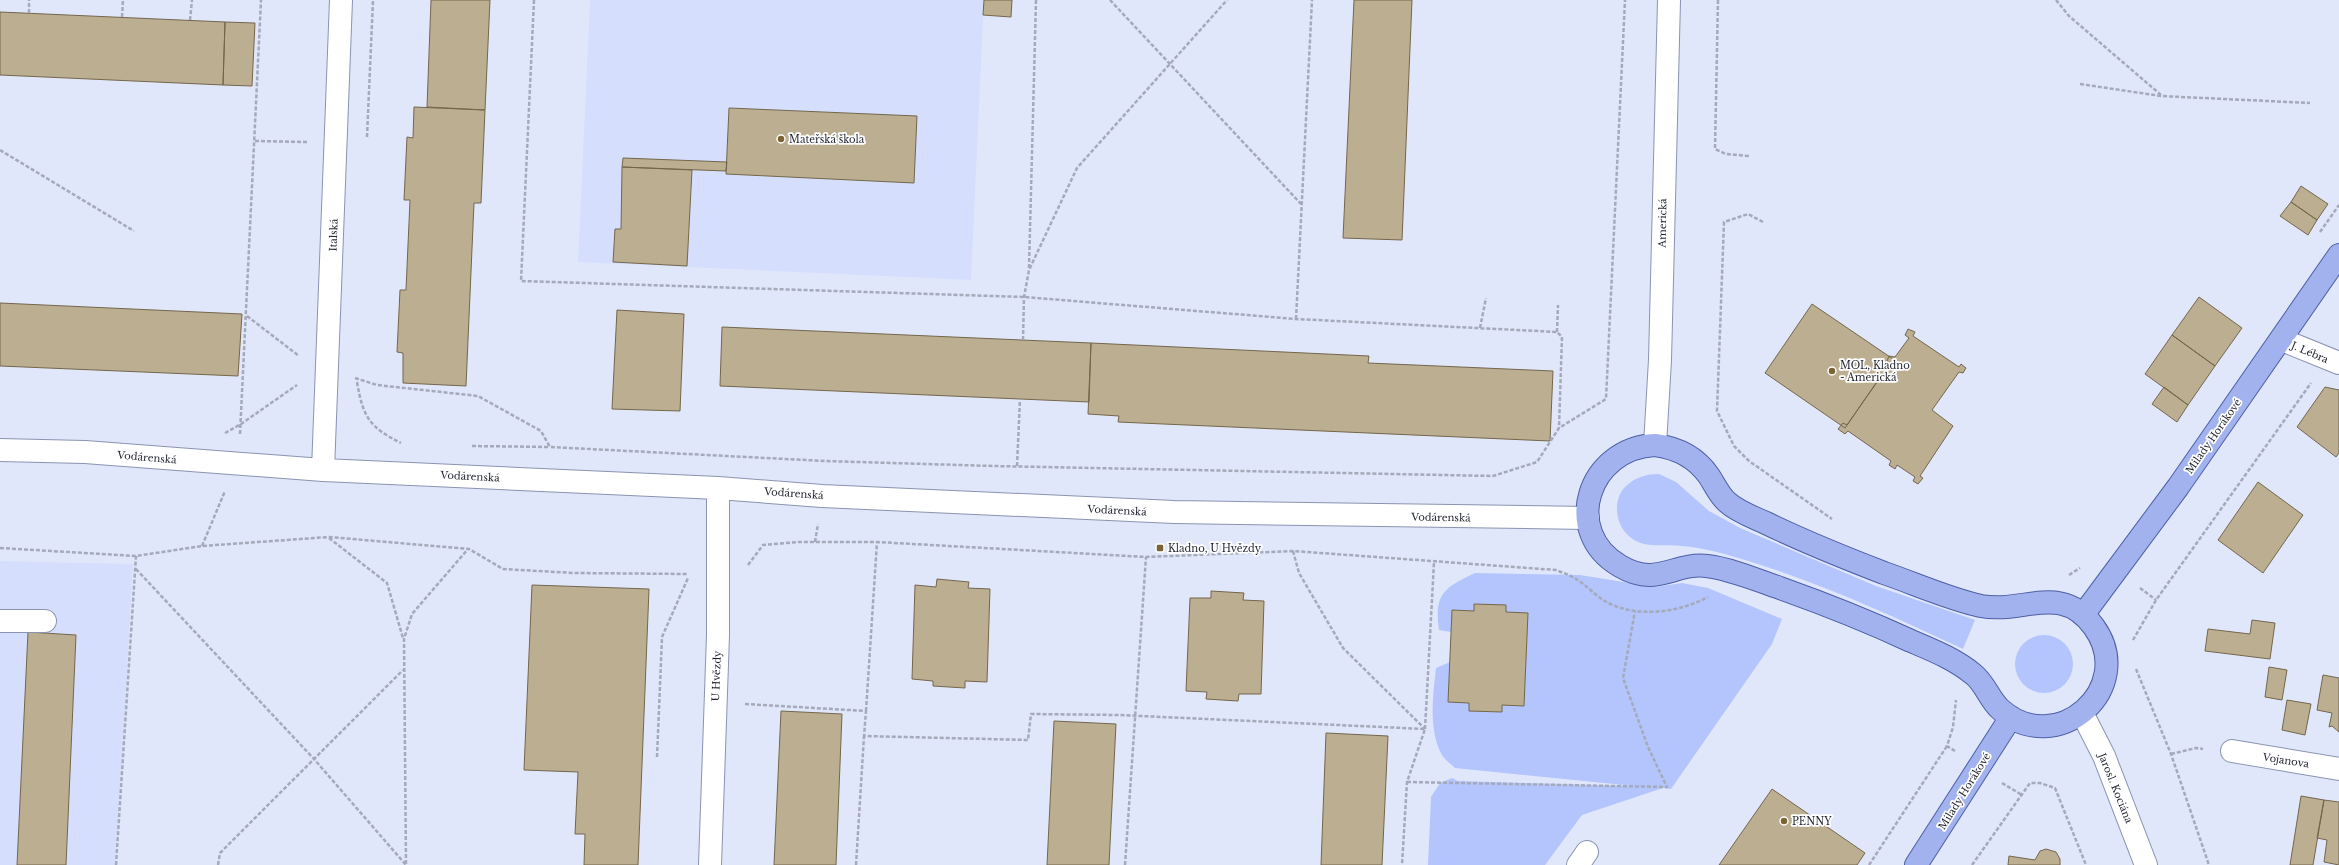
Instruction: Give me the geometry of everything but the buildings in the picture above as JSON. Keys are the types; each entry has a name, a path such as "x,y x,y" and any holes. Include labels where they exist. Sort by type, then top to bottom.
{"main road":[{"name":"Milady Horákové","path":"2083,615 2282,340 2339,254"},
{"path":"1656,445 1668,447 1690,457 1707,474 1720,494 1734,508 1789,534 1881,572 1984,606 2000,607 2032,602 2053,602 2064,604 2083,615 2099,634 2106,658 2103,683 2091,704 2082,713 2059,724 2047,726 2022,722 2011,717 1994,702 1973,674 1955,663 1871,623 1819,602 1706,566 1656,576 1632,572 1611,560 1602,551 1591,530 1588,518 1589,496 1598,475 1605,466 1623,452 1644,446 1656,445"},
{"name":"Milady Horákové","path":"1916,865 2011,717"}],"street":[{"name":"Italská","path":"323,470 328,375 341,0"},
{"name":"Americká","path":"1656,445 1660,360 1668,0"},
{"name":"J. Lébra","path":"2282,340 2333,362"},
{"name":"Vodárenská","path":"0,450 85,452 323,470 718,488 822,496 1174,512 1588,518"},
{"name":"U Hvězdy","path":"710,865 718,635 718,488"},
{"path":"0,621 45,621"},
{"name":"Jarosl. Kociána","path":"2082,713 2104,756 2146,865"},
{"name":"Vojanova","path":"2232,751 2339,769"}],"path":[{"path":"29,0 29,13"},
{"path":"122,17 123,0"},
{"path":"190,20 192,0"},
{"path":"202,546 236,464 241,424 261,0"},
{"path":"367,142 373,0"},
{"path":"534,0 521,281 1024,297 1296,319 1557,332 1562,337 1559,428"},
{"path":"1023,340 1024,297 1029,270 1036,0"},
{"path":"1110,0 1302,205"},
{"path":"1029,270 1076,168 1171,65 1227,0"},
{"path":"1296,319 1312,0"},
{"path":"466,445 550,447 825,461 1493,476 1537,462 1559,428 1606,399 1625,0"},
{"path":"1718,0 1715,149 1726,154 1750,156"},
{"path":"2056,0 2069,16 2161,96"},
{"path":"2080,84 2161,96 2310,103"},
{"path":"255,141 336,143"},
{"path":"0,150 134,230"},
{"path":"1763,222 1748,214 1724,222 1717,411 1734,446 1749,461 1837,523"},
{"path":"1480,328 1486,298"},
{"path":"1557,332 1558,304"},
{"path":"241,424 305,379 305,361 247,316"},
{"path":"2132,641 2156,600 2333,362"},
{"path":"357,370 356,378 361,404 368,419 381,433 402,444"},
{"path":"305,373 356,378 377,385 478,396 541,431 550,447"},
{"path":"1017,466 1020,399"},
{"path":"328,537 387,583 404,639"},
{"path":"0,548 136,556 202,546 328,537 469,549 503,569 574,573 689,574 662,637 657,757"},
{"path":"745,572 763,545 798,542 877,542 1146,557 1293,551 1556,570 1575,578 1604,601 1635,611 1666,611 1698,602 1714,593"},
{"path":"856,865 877,542"},
{"path":"406,865 403,670 404,639 412,614 469,549"},
{"path":"1293,551 1299,573 1343,648 1425,729"},
{"path":"2068,576 2080,568 2094,552 2156,600"},
{"path":"116,865 136,556"},
{"path":"1125,865 1146,557"},
{"path":"1402,865 1407,782 1425,729 1434,562"},
{"path":"136,570 314,759 406,865"},
{"path":"1407,782 1667,787 1648,747 1623,678 1635,611"},
{"path":"2133,662 2180,781 2208,865"},
{"path":"218,865 220,853 403,670"},
{"path":"1868,865 1947,746 1953,727 1957,705 1955,694"},
{"path":"742,703 866,710"},
{"path":"864,736 1028,740 1030,714 1425,729"},
{"path":"1947,746 2022,795"},
{"path":"1972,865 2030,783 2040,783 2056,788 2086,865"}],"shaded area":[{"name":"Mateřská škola","path":"590,0 984,0 971,280 578,262"},
{"path":"1659,474 1676,482 1709,511 1740,528 1876,586 1975,620 1963,649 1844,596 1783,572 1721,553 1676,545 1649,545 1636,541 1625,532 1618,519 1617,505 1619,498 1626,486 1637,478 1645,475"},
{"path":"0,561 133,564 116,865 0,865"},
{"path":"1475,573 1580,575 1655,587 1682,583 1708,588 1782,619 1772,644 1671,789 1663,788 1582,815 1545,865 1428,865 1431,797 1440,783 1452,778 1458,781 1634,786 1455,768 1443,757 1438,745 1433,724 1433,701 1436,668 1450,662 1451,632 1439,630 1438,608 1440,600 1449,588"},
{"path":"2038,635 2050,635 2065,643 2073,658 2073,670 2065,685 2050,693 2038,693 2023,685 2015,670 2015,658 2023,643"}],"place":[{"name":"Mateřská škola","path":"781,139"},
{"name":"MOL, Kladno - Americká","path":"1832,371"},
{"name":"Kladno, U Hvězdy","path":"1160,548"},
{"name":"PENNY","path":"1784,821"}]}
